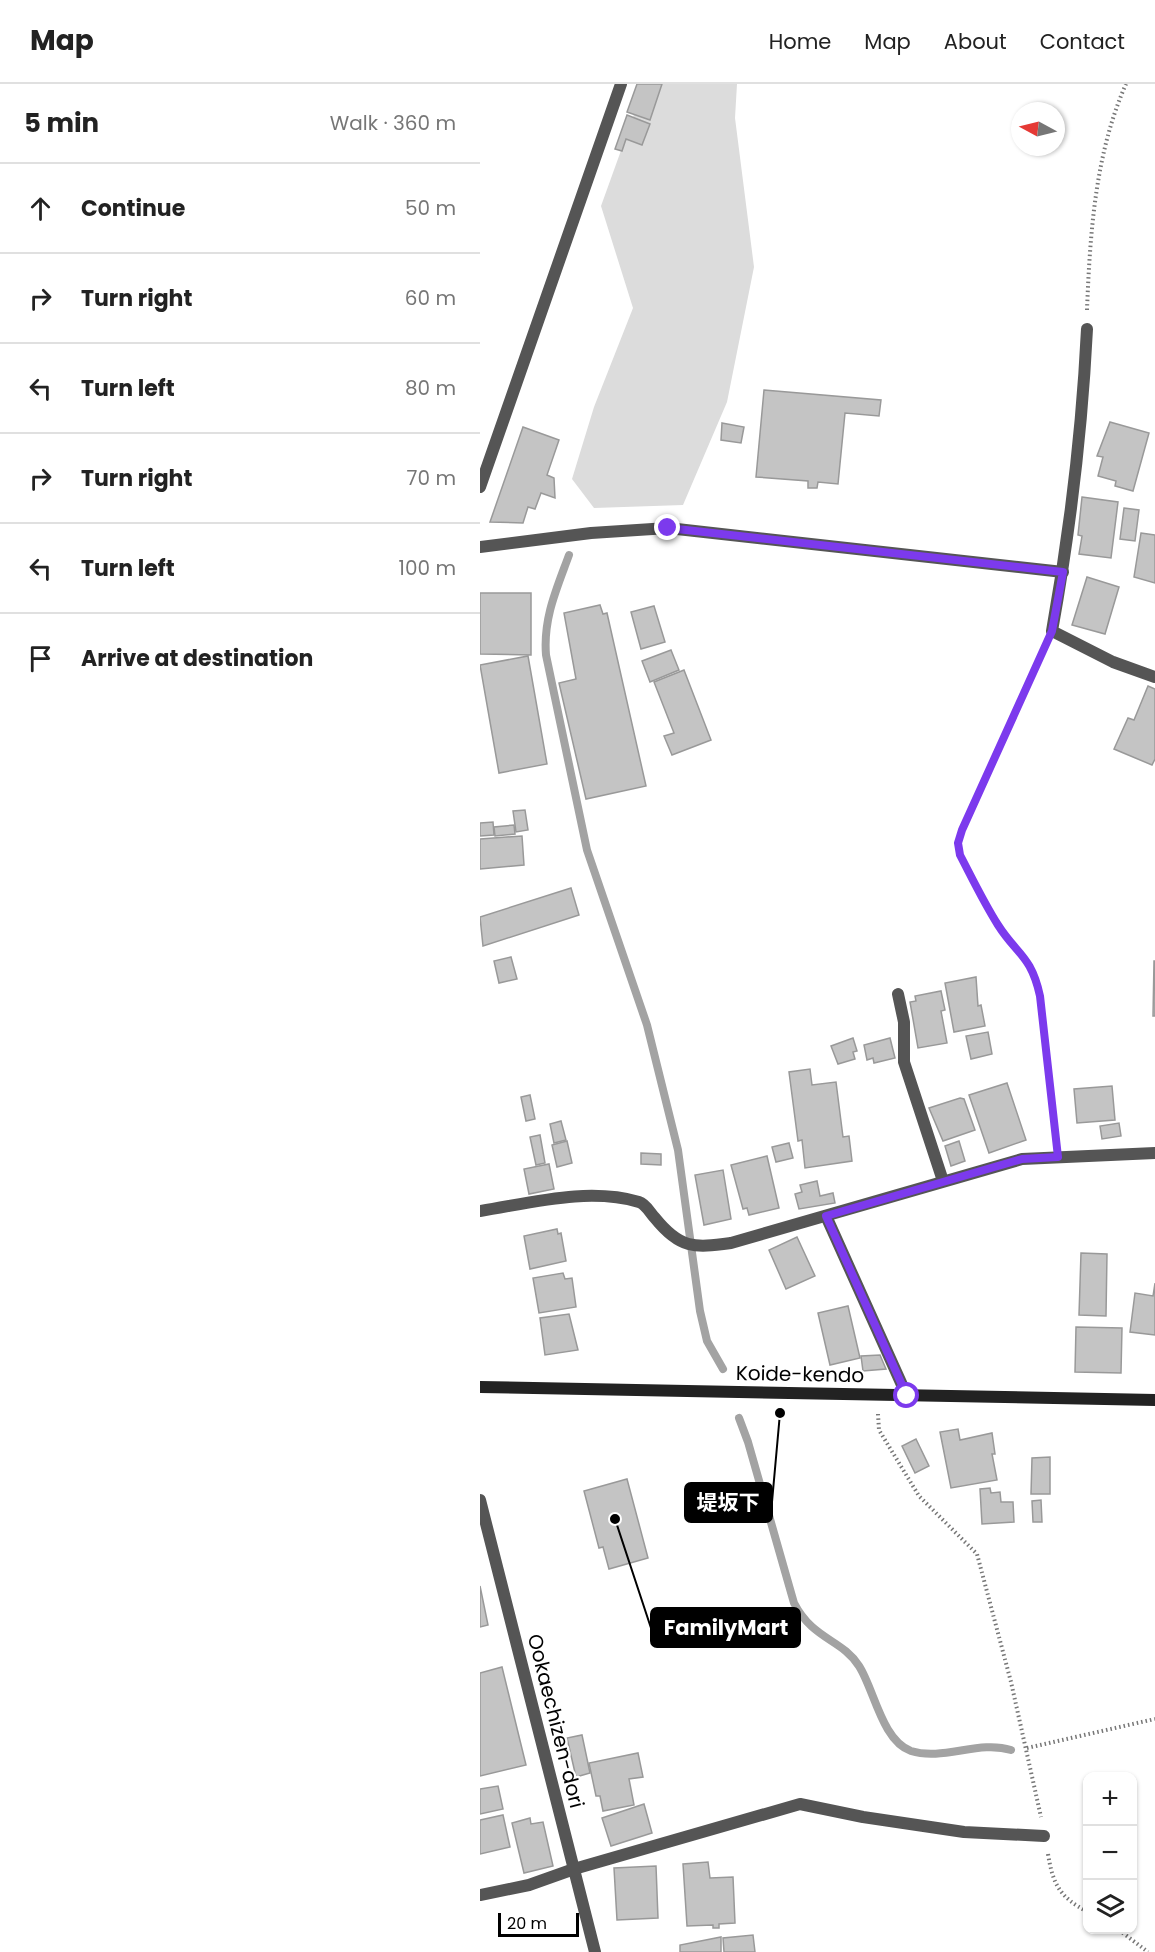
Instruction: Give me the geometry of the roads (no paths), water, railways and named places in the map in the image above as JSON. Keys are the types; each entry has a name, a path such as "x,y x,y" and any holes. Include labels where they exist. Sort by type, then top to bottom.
{"main road":[{"name":"Koide-kendo","path":"480,1388 1155,1400"}],"street":[{"path":"480,487 621,84"},
{"path":"1087,329 1084,396 1063,572 1052,631 1113,662 1155,677"},
{"path":"480,547 591,533 668,528 1063,572"},
{"path":"898,994 904,1022 904,1062 943,1181"},
{"path":"480,1211 565,1197 608,1196 642,1203 664,1230 685,1245 704,1247 731,1243 1022,1159 1155,1153"},
{"path":"826,1216 907,1396"},
{"name":"Ookaechizen-dori","path":"480,1500 595,1952"},
{"path":"480,1895 529,1885 574,1869 800,1804 863,1817 964,1832 1044,1836"}],"waterway":[{"path":"569,555 549,616 546,655 587,850 647,1025 678,1150 700,1311 707,1341 723,1369"},
{"path":"739,1418 794,1603 810,1625 844,1650 859,1666 893,1737 911,1751 923,1753 936,1754 986,1747 1011,1750"}],"place":[{"name":"堤坂下","path":"780,1413"},
{"name":"FamilyMart","path":"615,1519"}]}
